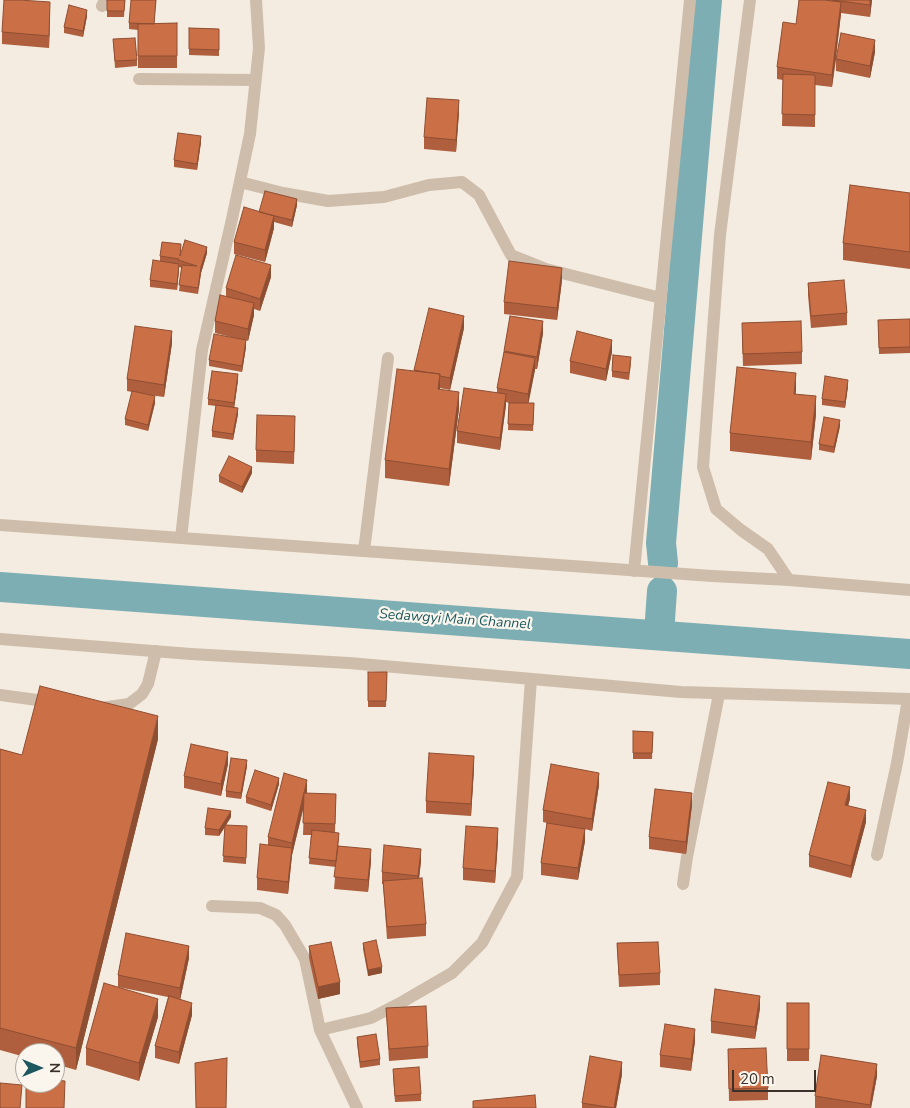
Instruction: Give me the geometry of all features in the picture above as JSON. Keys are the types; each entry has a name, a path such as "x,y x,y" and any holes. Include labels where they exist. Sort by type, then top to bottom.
{"street":[{"path":"181,538 202,350 250,134 259,48 256,0"},
{"path":"634,571 690,0"},
{"path":"750,0 720,235 703,467 716,509 740,530 768,550 790,580"},
{"path":"139,79 255,80"},
{"path":"240,182 283,193 328,201 384,198 430,185 462,182 479,195 512,255 546,269 661,298"},
{"path":"364,551 388,358"},
{"path":"0,525 910,590"},
{"path":"0,639 349,663 719,694 909,699 898,763 876,855"},
{"path":"86,706 105,708 129,704 142,694 148,684 156,651"},
{"path":"320,1030 371,1018 402,1002 452,973 482,943 518,877 530,679"},
{"path":"683,884 686,857 719,694"},
{"path":"0,695 68,704"},
{"path":"212,906 260,908 276,914 281,920 305,959 320,1030 357,1108"}],"building":[{"path":"4,0 50,2 49,36 2,32"},
{"path":"107,0 125,0 124,11 107,11"},
{"path":"131,0 156,0 154,24 129,23"},
{"path":"799,0 841,2 832,75 777,67 783,22 796,24"},
{"path":"832,0 870,0 870,5"},
{"path":"69,5 87,10 83,31 64,27"},
{"path":"177,23 177,56 138,56 138,24"},
{"path":"189,28 219,29 219,50 189,49"},
{"path":"841,33 875,40 870,66 836,59"},
{"path":"135,38 137,60 115,61 113,39"},
{"path":"783,74 815,75 815,115 782,114"},
{"path":"427,98 459,100 456,140 424,137"},
{"path":"178,133 201,136 197,164 174,160"},
{"path":"850,185 910,193 910,252 843,243"},
{"path":"265,191 297,199 292,220 259,212"},
{"path":"244,207 274,216 265,250 234,242"},
{"path":"185,240 207,247 201,267 198,288 179,285 182,265 197,266 179,259 160,256 162,242 181,244 180,256"},
{"path":"236,255 271,265 260,299 226,288"},
{"path":"153,260 179,264 177,284 150,280"},
{"path":"509,261 562,268 557,308 504,302"},
{"path":"844,280 847,313 811,316 808,283"},
{"path":"220,295 254,303 248,329 215,321"},
{"path":"429,308 464,316 450,378 440,376 440,374 414,370"},
{"path":"510,316 543,321 537,357 504,351"},
{"path":"910,319 910,347 879,348 878,320"},
{"path":"801,321 802,352 743,354 742,323"},
{"path":"135,326 172,331 164,385 127,379"},
{"path":"577,331 612,340 606,369 570,361"},
{"path":"214,334 246,340 242,366 209,360"},
{"path":"504,352 535,358 528,394 497,388"},
{"path":"613,355 631,357 629,373 612,371"},
{"path":"737,367 796,373 794,394 816,396 811,442 730,433"},
{"path":"397,369 440,374 438,389 459,392 449,469 385,460"},
{"path":"212,371 238,374 234,403 208,399"},
{"path":"825,376 848,380 845,402 822,399"},
{"path":"464,388 506,394 500,438 457,431"},
{"path":"132,391 155,396 148,425 125,419"},
{"path":"509,403 534,403 533,425 508,424"},
{"path":"216,405 238,408 233,434 212,431"},
{"path":"257,415 295,416 294,452 256,450"},
{"path":"824,417 840,420 834,447 819,444"},
{"path":"229,456 252,467 242,487 219,476"},
{"path":"368,672 387,672 386,701 368,701"},
{"path":"40,686 158,716 76,1048 65,1045 65,1043 57,1043 0,1028 0,749 22,755"},
{"path":"633,731 653,732 652,753 633,753"},
{"path":"191,744 228,752 221,784 184,776"},
{"path":"429,753 474,756 471,804 426,801"},
{"path":"231,758 247,760 241,793 226,791"},
{"path":"551,764 599,773 592,819 543,810"},
{"path":"255,770 279,778 271,805 246,797"},
{"path":"284,773 307,780 292,843 268,837"},
{"path":"828,782 850,787 845,805 866,810 851,866 809,855"},
{"path":"655,789 692,793 686,842 649,837"},
{"path":"304,793 336,794 335,824 303,823"},
{"path":"208,808 231,811 219,830 205,828"},
{"path":"547,823 585,829 578,868 541,863"},
{"path":"225,825 247,826 246,858 223,856"},
{"path":"466,826 498,828 495,871 463,868"},
{"path":"312,830 339,833 336,861 309,858"},
{"path":"260,844 292,848 288,882 257,878"},
{"path":"384,845 421,849 418,876 382,872"},
{"path":"338,846 371,849 368,880 334,877"},
{"path":"422,878 426,924 387,927 383,881"},
{"path":"126,933 189,946 180,988 118,975"},
{"path":"376,940 382,967 368,970 363,943"},
{"path":"331,942 340,982 318,987 309,946"},
{"path":"658,942 660,973 619,975 617,943"},
{"path":"104,983 158,999 139,1063 86,1048"},
{"path":"715,989 760,996 755,1027 711,1021"},
{"path":"169,996 192,1003 179,1052 155,1046"},
{"path":"787,1003 809,1003 809,1049 787,1049"},
{"path":"426,1006 428,1046 389,1049 386,1008"},
{"path":"665,1024 695,1029 691,1059 660,1055"},
{"path":"376,1034 380,1059 360,1062 357,1037"},
{"path":"766,1048 768,1088 729,1089 728,1049"},
{"path":"821,1055 877,1064 870,1105 815,1096"},
{"path":"590,1056 622,1062 614,1108 582,1103"},
{"path":"227,1058 226,1108 196,1108 195,1063"},
{"path":"419,1067 421,1094 395,1096 393,1069"},
{"path":"0,1083 15,1084 15,1093 21,1093 20,1108 0,1108"},
{"path":"26,1093 65,1093 64,1108 26,1108"},
{"path":"535,1095 536,1108 473,1108 473,1101"}],"waterway":[{"path":"663,563 661,543 707,0"},
{"name":"Sedawgyi Main Channel","path":"0,587 910,654"},
{"path":"659,634 662,591"}]}
